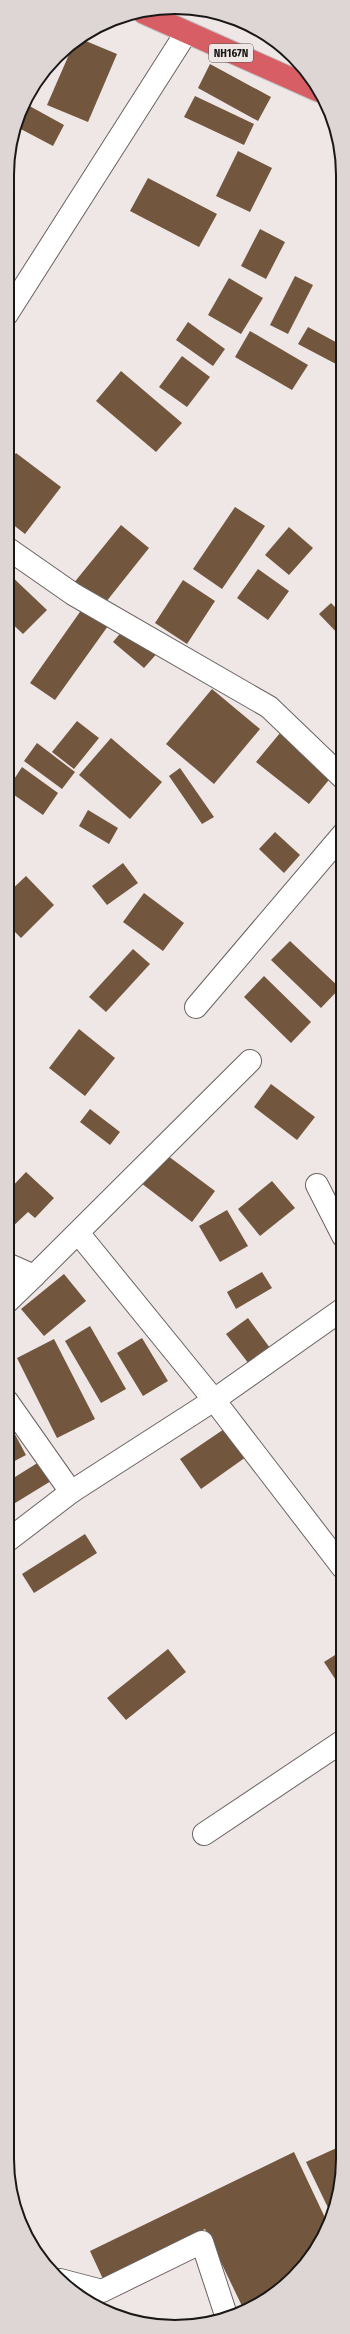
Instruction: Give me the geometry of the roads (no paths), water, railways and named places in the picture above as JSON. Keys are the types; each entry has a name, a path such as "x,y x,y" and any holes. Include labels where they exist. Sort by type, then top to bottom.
{"highway":[{"name":"NH167N","path":"150,16 309,87"}],"street":[{"path":"14,303 186,33"},
{"path":"14,553 73,594 269,707 336,771"},
{"path":"196,1007 336,842"},
{"path":"14,1295 79,1234 250,1061"},
{"path":"316,1185 336,1223"},
{"path":"79,1234 214,1400 336,1559"},
{"path":"14,1267 34,1276"},
{"path":"14,1536 72,1492 214,1400 336,1314"},
{"path":"14,1411 72,1492"},
{"path":"204,1834 336,1745"},
{"path":"73,2283 102,2291 202,2242 225,2312"}]}
